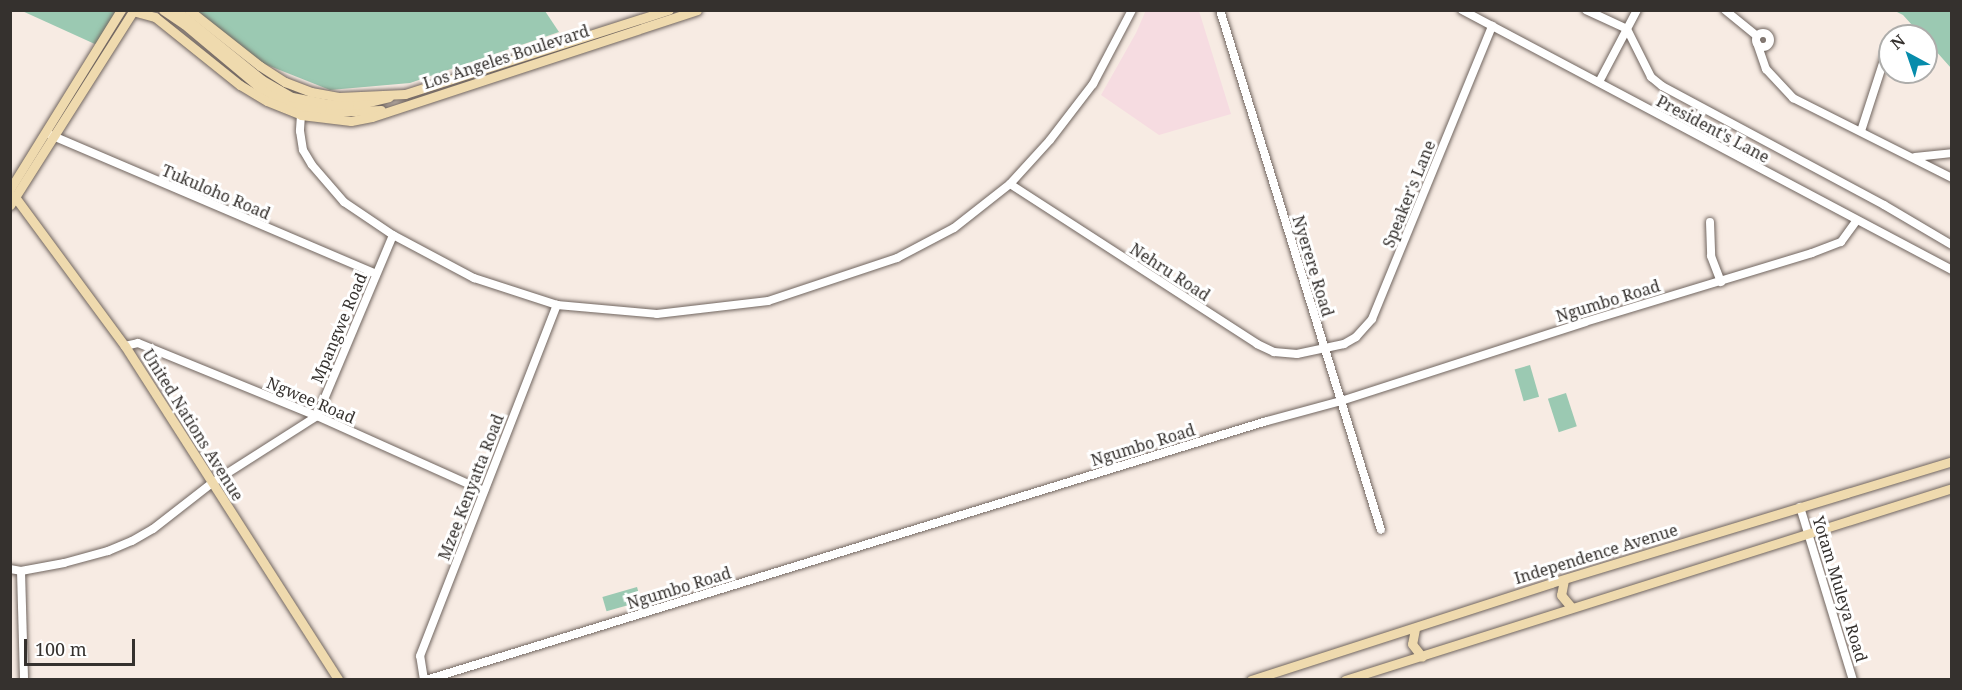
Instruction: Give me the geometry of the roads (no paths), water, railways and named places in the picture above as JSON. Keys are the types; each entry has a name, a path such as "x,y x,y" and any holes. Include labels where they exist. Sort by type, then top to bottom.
{"main road":[{"path":"12,197 50,136 121,10"},
{"name":"Los Angeles Boulevard","path":"163,10 184,24 259,87 290,104 329,112 392,110"},
{"name":"Los Angeles Boulevard","path":"177,10 262,80 292,97 329,104 357,105 377,102 393,95"},
{"name":"Los Angeles Boulevard","path":"189,10 260,66 285,82 311,92 339,97 405,94 669,10"},
{"path":"50,136 137,11"},
{"name":"Los Angeles Boulevard","path":"137,11 155,17 253,93 301,115 351,121 392,110 696,11"},
{"name":"United Nations Avenue","path":"12,197 125,346 339,680"},
{"name":"Independence Avenue","path":"1251,680 1551,584 1952,461"},
{"path":"1346,680 1952,488"},
{"path":"1564,580 1561,595 1571,607"},
{"path":"1551,584 1561,596 1558,611"},
{"path":"1415,629 1412,644 1422,657"},
{"path":"1403,632 1412,645 1410,660"}],"street":[{"path":"301,115 300,131 303,150 312,165 344,202 393,236 474,278 557,305 657,314 768,301 897,258 954,228 1010,184 1050,140 1093,84 1132,10"},
{"name":"Nyerere Road","path":"1220,10 1381,530"},
{"name":"President's Lane","path":"1462,10 1952,270"},
{"path":"1586,10 1627,29 1652,77 1662,86 1884,205 1952,245"},
{"path":"1599,82 1637,10"},
{"path":"1725,10 1763,47 1769,44"},
{"name":"Speaker's Lane","path":"1325,349 1356,337 1372,319 1492,26"},
{"path":"1757,39 1767,34 1769,44 1766,69"},
{"path":"1757,39 1766,69 1793,98 1915,157 1952,178"},
{"path":"1861,131 1878,81"},
{"name":"Tukuloho Road","path":"50,136 376,274"},
{"path":"1915,157 1952,153"},
{"name":"Nehru Road","path":"1010,184 1257,344 1288,354 1325,349"},
{"name":"Ngumbo Road","path":"425,680 1267,421 1341,401 1574,325 1721,282 1832,246 1846,237 1857,220"},
{"path":"1710,222 1711,256 1721,282"},
{"name":"Mpangwe Road","path":"317,416 393,236"},
{"name":"Mzee Kenyatta Road","path":"425,680 420,656 557,305"},
{"name":"Ngwee Road","path":"125,346 138,343 317,416 484,491"},
{"path":"10,570 64,563 108,551 132,541 153,529 212,483 317,416"},
{"name":"Yotam Muleya Road","path":"1800,507 1853,680"},
{"path":"21,570 24,680"}]}
